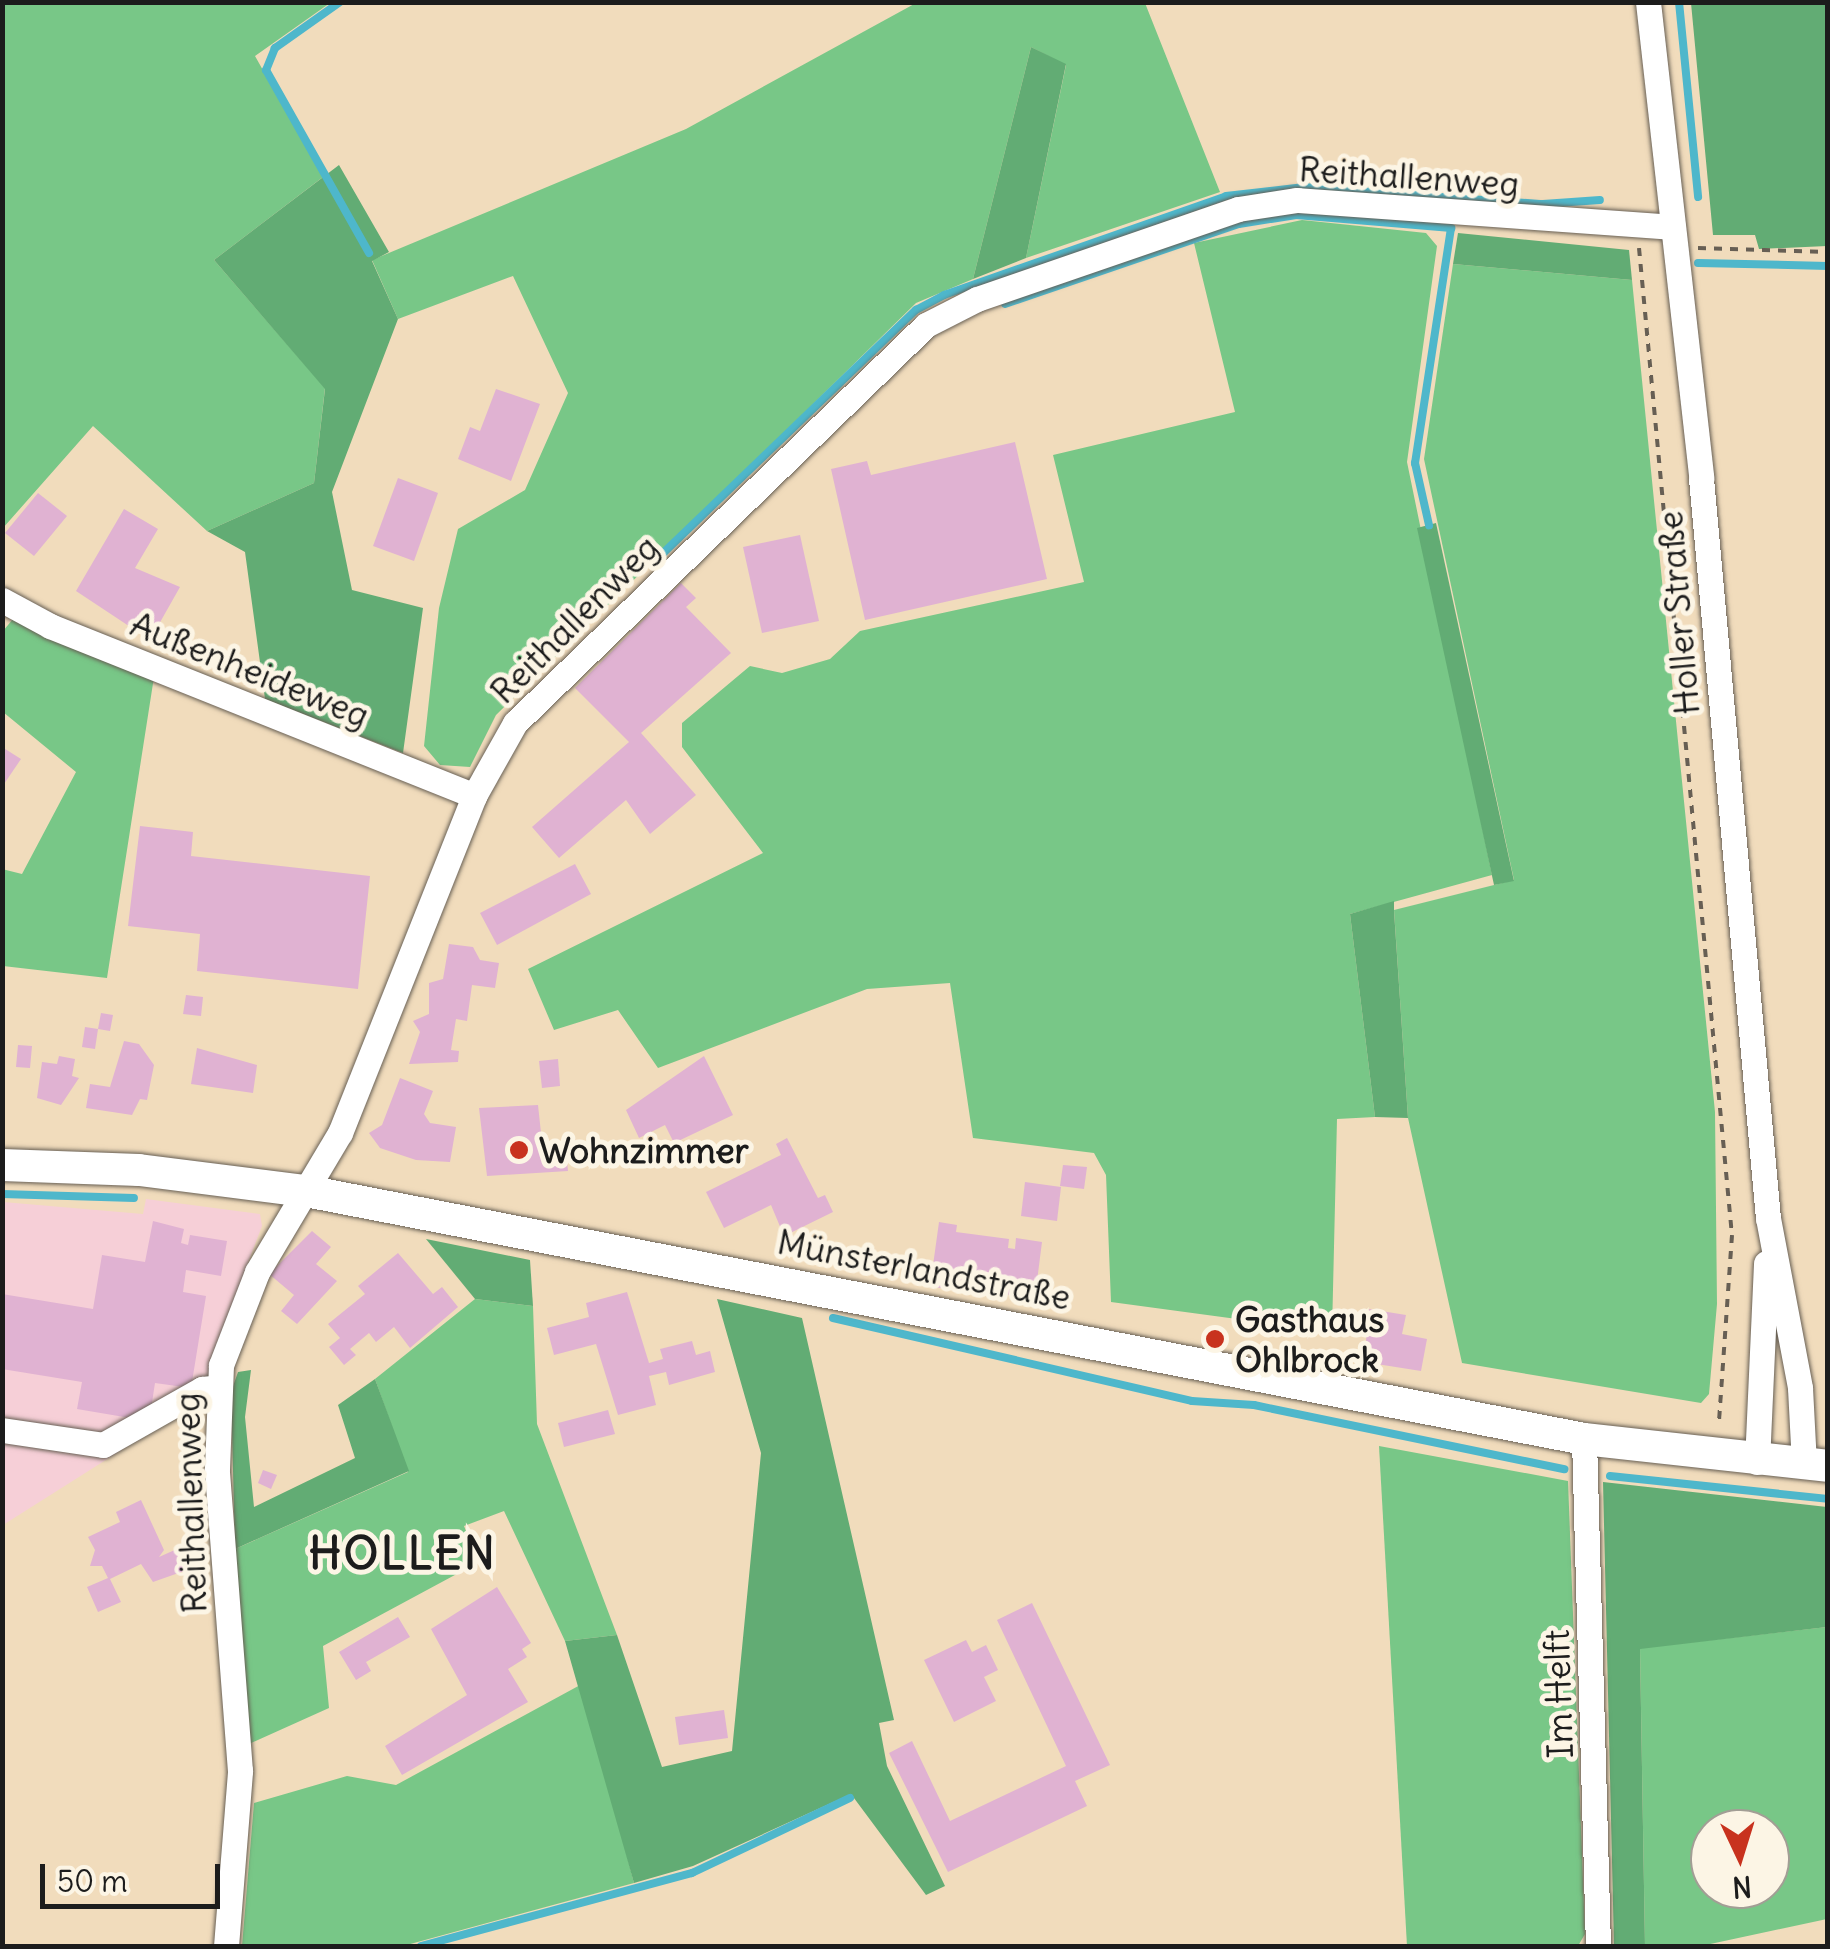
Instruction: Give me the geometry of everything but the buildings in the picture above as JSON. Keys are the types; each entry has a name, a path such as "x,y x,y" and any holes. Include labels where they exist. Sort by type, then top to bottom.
{"main road":[{"name":"Münsterlandstraße","path":"2,1165 139,1170 306,1191 1584,1439 1716,1458 1816,1466"}],"street":[{"name":"Holler Straße","path":"1648,2 1768,1218 1816,1466"},
{"name":"Reithallenweg","path":"226,1946 240,1771 217,1469 221,1365 257,1272 340,1133 474,796 515,723 926,325 976,300 1238,209 1297,200 1637,228 1673,236"},
{"name":"Außenheideweg","path":"2,600 50,626 474,796"},
{"name":"Holler Straße","path":"1757,1462 1768,1218"},
{"path":"2,1430 103,1445 202,1389 220,1388"},
{"name":"Im Helft","path":"1584,1439 1598,1946"}],"path":[{"path":"1637,228 1732,1236 1716,1458"},
{"path":"1673,236 1828,252"}],"shaded area":[{"path":"146,1199 260,1214 262,1226 210,1362 207,1396 3,1525 3,1202 143,1214"}],"green space":[{"path":"3,3 330,3 255,56 323,177 214,260 325,388 314,483 207,531 93,426 3,528"},
{"path":"916,3 1145,3 1220,192 1026,258 1066,65 1031,47 973,279 916,303 496,715 470,767 440,765 424,746 439,608 458,529 525,490 568,393 513,276 398,319 372,260 686,129"},
{"path":"1691,3 1827,3 1827,246 1759,249 1755,235 1713,235"},
{"path":"1031,47 1066,64 1026,258 973,279"},
{"path":"339,165 389,252 372,261 398,319 332,492 352,590 423,608 403,753 265,699 245,552 207,531 314,483 325,389 214,260"},
{"path":"1302,220 1426,233 1437,246 1407,462 1492,875 1350,914 1375,1117 1337,1119 1332,1332 1111,1302 1106,1175 1094,1153 973,1138 950,983 867,989 658,1068 618,1010 554,1030 528,969 763,853 682,747 682,723 750,666 782,673 830,659 860,631 1084,582 1053,455 1235,412 1194,243"},
{"path":"1458,233 1629,250 1632,280 1453,264"},
{"path":"1453,264 1632,280 1715,1112 1717,1304 1709,1394 1701,1403 1462,1363 1408,1118 1394,910 1514,880 1424,459"},
{"path":"1436,523 1514,881 1494,885 1417,528"},
{"path":"13,619 154,677 107,978 3,966 2,869 22,874 76,772 3,712 3,631"},
{"path":"1394,901 1408,1118 1375,1117 1350,914"},
{"path":"426,1239 530,1260 533,1306 475,1299"},
{"path":"475,1299 533,1306 537,1424 617,1635 565,1641 504,1511 464,1526 479,1562 323,1646 329,1708 249,1744 235,1549 408,1472 375,1379"},
{"path":"717,1299 802,1318 894,1720 879,1723 887,1766 945,1886 926,1895 851,1794 693,1866 634,1883 565,1641 617,1635 662,1767 732,1751 761,1453"},
{"path":"251,1370 245,1417 254,1507 355,1458 338,1405 375,1379 409,1471 235,1549 231,1392 238,1372"},
{"path":"1379,1446 1568,1481 1585,1934 1578,1946 1407,1946"},
{"path":"1603,1482 1827,1507 1827,1627 1640,1649 1645,1946 1614,1946"},
{"path":"1827,1627 1827,1919 1701,1946 1645,1946 1640,1648"},
{"path":"582,1684 634,1883 403,1946 242,1946 254,1803 347,1776 396,1785"}],"waterway":[{"path":"340,2 275,48 266,70 369,253"},
{"path":"1679,2 1698,197"},
{"path":"656,560 916,310 944,295 1226,196 1304,187 1543,204 1600,200"},
{"path":"1005,304 1239,224 1296,215 1451,228 1415,463 1429,525"},
{"path":"1698,263 1828,266"},
{"path":"2,1194 134,1198"},
{"path":"833,1318 1192,1401 1254,1405 1564,1469"},
{"path":"1610,1476 1828,1499"},
{"path":"421,1946 692,1873 850,1798"}],"place":[{"name":"Wohnzimmer","path":"519,1150"},
{"name":"Gasthaus Ohlbrock","path":"1215,1339"}],"district":[{"name":"HOLLEN","path":"403,1554"}]}
